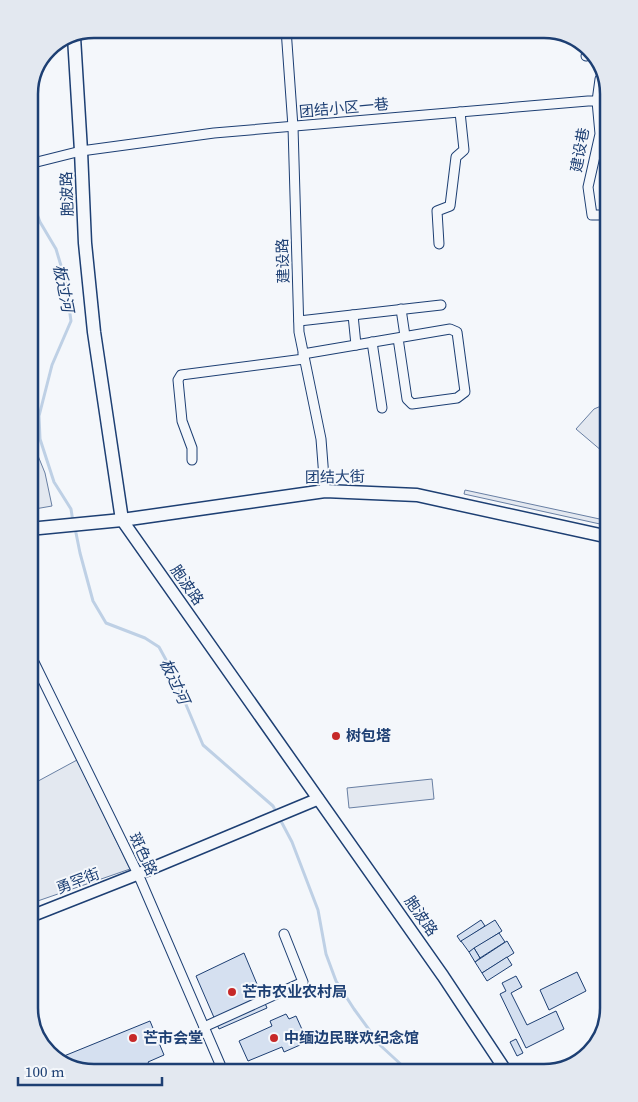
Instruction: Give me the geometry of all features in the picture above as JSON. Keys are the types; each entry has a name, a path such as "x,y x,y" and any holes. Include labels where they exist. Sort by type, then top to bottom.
{"main road":[{"name":"胞波路","path":"74,41 85,243 94,332 122,520"},
{"name":"团结大街","path":"38,529 122,520 325,491 416,495 600,535"}],"street":[{"name":"建设路","path":"287,37 293,126 299,321 304,357 321,439 325,491"},
{"name":"建设巷","path":"599,85 597,101 600,134 588,187 592,215 600,215"},
{"name":"团结小区一巷","path":"38,162 81,151 214,133 597,101"},
{"path":"439,244 438,210 450,206 456,157 464,150 460,112"},
{"path":"299,321 441,305"},
{"path":"192,460 192,448 182,421 178,380 181,375 304,357 356,345 372,342 402,337 450,329 457,332 465,392 457,398 412,404 407,400 402,337 401,309"},
{"path":"353,315 356,345"},
{"path":"372,342 382,408"},
{"name":"胞波路","path":"122,520 443,976 501,1064"},
{"name":"斑色路","path":"37,669 138,874 220,1064"},
{"name":"勇罕街","path":"37,914 318,799"},
{"path":"204,1027 303,982 284,934"}],"shaded area":[{"path":"600,406 600,449 576,429 594,409"},
{"path":"38,455 45,473 52,506 38,509"},
{"path":"465,490 600,519 600,524 464,494"},
{"path":"77,760 130,869 37,901 37,782"},
{"path":"432,779 434,799 349,808 347,788"}],"building":[{"path":"481,920 485,926 461,942 457,936"},
{"path":"495,920 502,931 469,952 461,941"},
{"path":"499,933 505,942 480,958 474,948"},
{"path":"507,941 514,953 482,973 475,962"},
{"path":"474,948 480,958 475,962 469,952"},
{"name":"芒市农业农村局","path":"244,953 267,1008 219,1029 196,976"},
{"path":"507,957 512,965 487,981 482,973"},
{"path":"577,972 586,991 549,1010 540,990"},
{"path":"516,976 522,987 511,993 527,1025 556,1011 564,1029 526,1048 500,994 506,991 502,983"},
{"name":"中缅边民联欢纪念馆","path":"286,1014 289,1019 296,1016 305,1036 298,1040 300,1045 284,1052 282,1047 248,1061 239,1041 272,1026 270,1021"},
{"name":"芒市会堂","path":"150,1021 164,1055 148,1062 149,1064 90,1064 76,1062 64,1056"},
{"path":"516,1039 523,1053 517,1056 510,1042"}],"waterway":[{"name":"板过河","path":"38,216 56,249 65,279 71,321 52,365 39,416 40,439 54,482 71,509 73,522"},
{"name":"板过河","path":"75,528 93,601 106,623 145,638 159,647 171,669 203,745 273,806 292,842 318,910 326,954 336,981 381,1046 401,1064"}],"place":[{"name":"树包塔","path":"336,736"},
{"name":"芒市农业农村局","path":"232,992"},
{"name":"芒市会堂","path":"133,1038"},
{"name":"中缅边民联欢纪念馆","path":"274,1038"}]}
